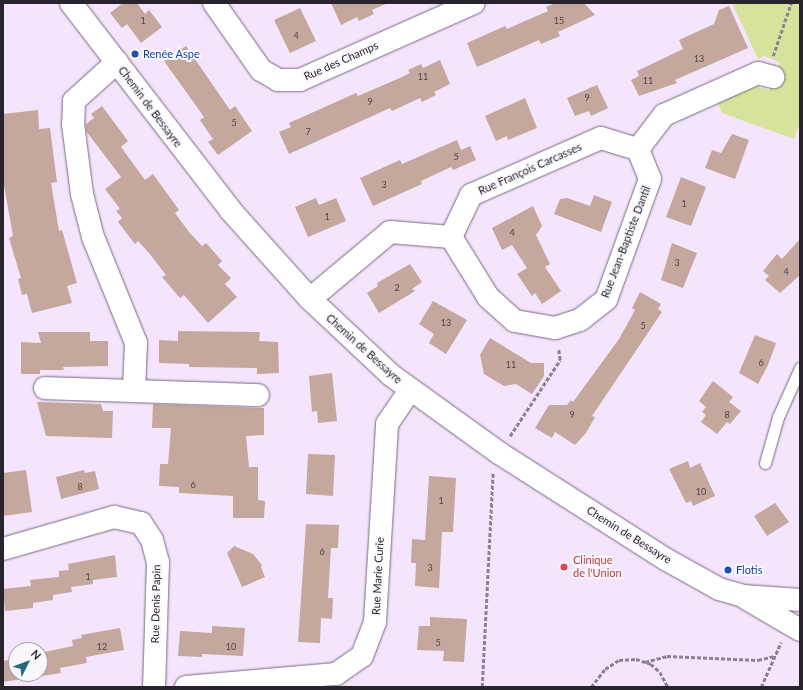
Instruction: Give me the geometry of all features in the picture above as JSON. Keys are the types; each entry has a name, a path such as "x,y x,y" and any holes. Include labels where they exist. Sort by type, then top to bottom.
{"street":[{"name":"Chemin de Bessayre","path":"71,3 231,211 310,299 382,367 410,390 499,453 667,560 719,589 743,596 800,600"},
{"name":"Rue des Champs","path":"214,3 261,70 278,80 300,80 474,3"},
{"path":"117,62 74,101 73,124 82,194 93,237 135,339 134,391"},
{"path":"638,149 664,115 758,73 770,76"},
{"name":"Rue François Carcasses","path":"451,237 471,195 601,138 638,149"},
{"name":"Rue Jean-Baptiste Dantil","path":"451,237 488,297 514,321 555,328 580,320 606,300 650,179 638,149"},
{"path":"310,299 390,232 451,237"},
{"path":"45,388 258,395"},
{"name":"Rue Marie Curie","path":"186,687 336,674 362,656 375,622 387,424 410,390"},
{"name":"Rue Denis Papin","path":"3,549 114,517 140,523 152,540 158,562 154,687"},
{"name":"Chemin de Bessayre","path":"743,596 792,634"}],"lane":[{"path":"765,463 783,404 800,368"}],"path":[{"path":"770,76 791,3"},
{"path":"482,687 493,469 499,453 560,360 555,328"},
{"path":"761,687 774,656 792,634"},
{"path":"645,662 667,656 758,660 774,656"},
{"path":"591,687 605,669 619,660 636,658 660,672 668,687"}],"green space":[{"path":"732,3 800,3 800,123 794,139 722,113 717,101 754,85 769,91 780,62 764,56 758,59"}],"building":[{"path":"123,3 137,3 145,14 149,10 162,27 141,43 127,24 122,28 110,13"},
{"path":"331,3 388,3 372,10 374,14 359,21 357,17 341,25"},
{"path":"555,3 584,3 595,15 558,32 560,36 541,44 539,40 477,67 467,43 505,26 507,29 548,11 546,7"},
{"path":"729,6 748,48 675,80 677,83 639,96 631,80 639,76 637,71 683,49 679,40 714,24 719,10"},
{"path":"300,8 316,41 290,53 274,20"},
{"path":"186,46 230,110 235,106 252,131 218,155 208,142 213,139 200,120 204,117 164,61"},
{"path":"440,60 450,84 434,92 436,95 422,102 420,98 392,111 390,108 289,154 279,132 291,127 289,123 356,93 358,96 402,77 410,73 408,70 421,64 423,68"},
{"path":"597,85 608,108 591,116 589,111 575,116 567,98"},
{"path":"525,98 537,128 508,140 507,136 496,141 485,116"},
{"path":"102,106 128,141 121,147 145,180 153,174 179,210 175,213 189,232 202,246 206,243 222,261 218,265 231,278 225,284 237,297 208,323 184,295 180,298 162,277 166,275 149,253 138,241 135,244 118,222 122,218 116,211 120,209 105,189 121,177 86,131 86,124 94,118 91,114"},
{"path":"38,110 39,129 50,128 57,182 51,183 59,231 62,230 77,283 67,286 72,303 32,313 27,294 22,295 18,279 21,278 9,238 13,236 3,180 3,114"},
{"path":"732,134 749,140 735,179 705,168 712,150 721,153"},
{"path":"457,140 461,150 470,146 476,160 453,170 451,167 421,181 422,184 373,206 360,178 400,160 402,164"},
{"path":"681,177 706,187 691,226 666,217"},
{"path":"594,195 612,202 601,232 554,214 560,199 567,198 590,206"},
{"path":"316,198 319,205 336,198 346,221 308,237 295,207"},
{"path":"533,206 542,226 536,235 550,264 545,267 561,291 542,304 535,293 532,296 517,274 527,268 512,245 502,250 492,228"},
{"path":"800,239 800,275 780,293 765,280 769,276 763,271 777,254 782,259"},
{"path":"672,243 697,253 683,288 661,280"},
{"path":"410,264 422,282 412,289 415,291 379,313 367,293 378,286 377,283"},
{"path":"640,292 661,304 658,309 662,312 592,416 595,417 586,433 575,445 555,432 552,438 535,428 549,405 567,405 571,400 573,402 619,339 635,310 632,308"},
{"path":"433,301 467,320 446,354 429,343 434,334 419,324"},
{"path":"178,331 260,332 259,341 278,342 279,373 257,374 257,368 189,367 189,364 159,363 159,340 178,341"},
{"path":"38,332 90,332 90,341 108,341 108,366 63,367 64,370 40,370 40,374 21,374 21,342 41,343"},
{"path":"755,335 776,343 768,365 758,384 739,373"},
{"path":"490,338 531,363 544,363 544,376 532,394 516,384 504,386 484,374 480,355"},
{"path":"332,373 337,421 318,423 317,411 312,412 309,376"},
{"path":"713,381 733,397 729,402 741,411 730,424 727,422 717,434 701,422 706,415 702,412 706,407 699,401"},
{"path":"37,402 101,404 103,411 113,411 112,438 46,436"},
{"path":"153,404 264,408 264,435 246,436 249,467 258,467 258,500 265,501 264,518 233,518 233,496 179,493 179,487 159,486 160,464 168,464 171,428 152,428"},
{"path":"308,454 335,455 333,496 306,494"},
{"path":"688,461 690,468 700,463 715,496 693,506 691,501 686,503 669,469"},
{"path":"26,470 32,512 3,516 3,473"},
{"path":"84,470 85,473 95,471 99,489 61,499 56,477"},
{"path":"429,476 456,478 453,532 442,532 439,588 415,586 416,563 411,563 412,539 425,540"},
{"path":"775,503 789,522 767,536 754,516"},
{"path":"306,524 339,525 338,548 331,548 328,598 333,598 332,619 321,618 320,643 298,642"},
{"path":"234,546 253,554 262,565 261,567 265,577 242,587 227,553"},
{"path":"115,555 117,577 93,580 93,584 71,587 72,592 53,595 53,600 33,603 33,608 5,611 3,589 31,586 30,580 59,577 59,571 69,570 68,564"},
{"path":"430,617 467,619 464,662 443,661 444,651 417,650 419,626 430,626"},
{"path":"212,626 245,628 243,656 202,654 202,657 178,656 180,631 212,633"},
{"path":"120,628 124,650 86,657 87,663 60,668 61,673 48,675 48,651 73,646 72,640 82,638 81,635"},
{"path":"8,660 8,681 3,682 3,661"}],"place":[{"name":"Renée Aspe","path":"135,54"},
{"name":"Clinique de l'Union","path":"564,567"},
{"name":"Flotis","path":"728,570"}]}
